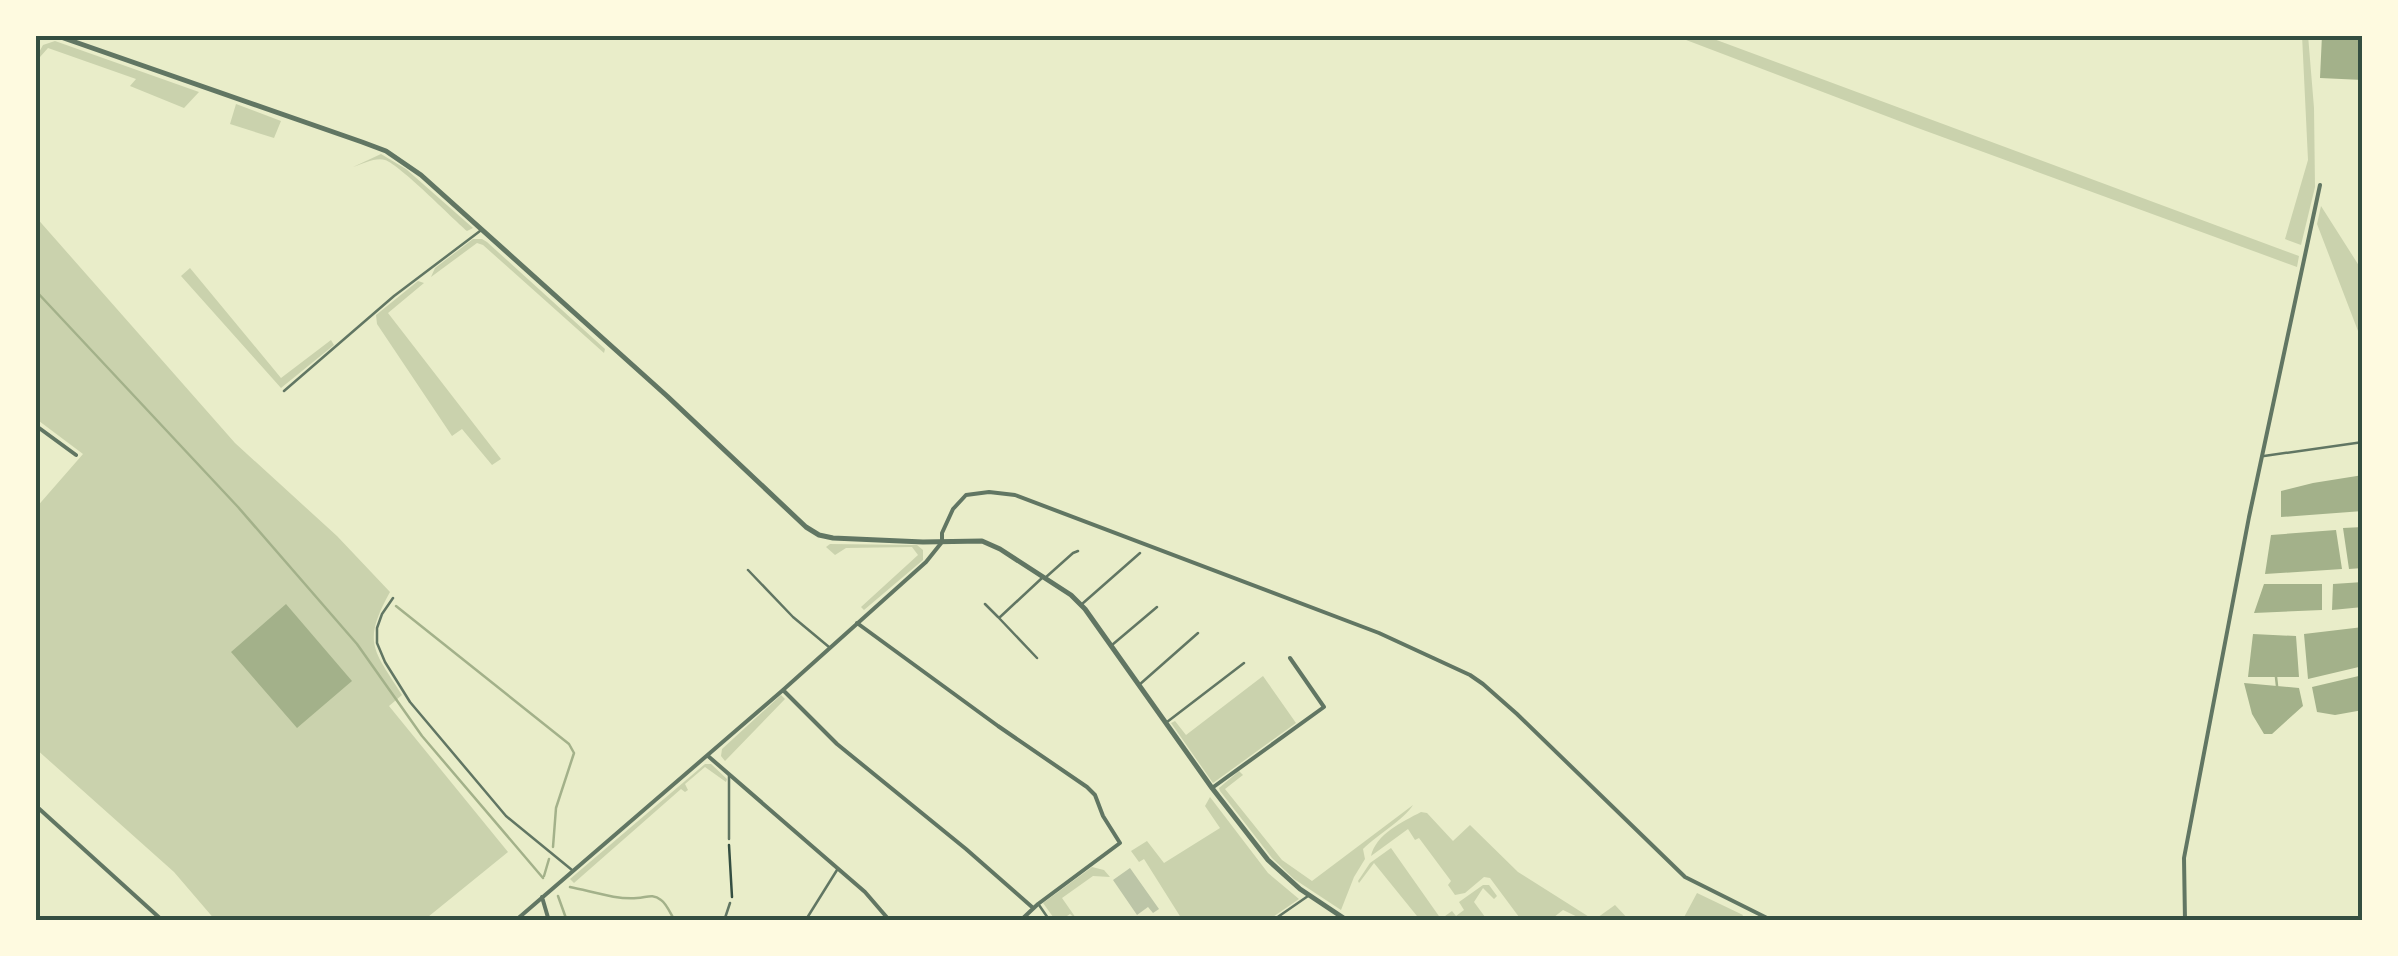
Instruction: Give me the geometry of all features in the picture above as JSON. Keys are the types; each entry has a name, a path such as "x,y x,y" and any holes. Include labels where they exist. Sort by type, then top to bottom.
{"street":[{"path":"54,35 386,152 420,175 667,396 806,527 820,535 972,540 990,544 1044,578 1081,604 1268,860 1286,878 1348,921"},
{"path":"2185,921 2184,858 2262,456 2320,185"},
{"path":"35,425 76,455"},
{"path":"515,921 926,562 942,542 953,508 966,494 988,492 1015,496 1379,633 1452,666 1500,698 1685,877 1772,921"},
{"path":"857,623 1094,795 1120,843 1020,921"},
{"path":"1212,788 1324,706 1290,658"},
{"path":"783,690 836,744 1033,908"},
{"path":"708,756 865,892 890,921"},
{"path":"35,806 163,921"},
{"path":"542,897 550,921"}],"lane":[{"path":"284,391 394,296 481,230"},
{"path":"2262,456 2363,442"},
{"path":"999,618 1078,552"},
{"path":"1081,604 1140,552"},
{"path":"748,570 829,647"},
{"path":"393,598 376,628 378,643 410,702 516,826 573,871"},
{"path":"985,604 1036,658"},
{"path":"1111,646 1156,607"},
{"path":"1139,685 1198,634"},
{"path":"1166,724 1244,663"},
{"path":"729,775 729,839"},
{"path":"807,918 838,868"},
{"path":"1272,921 1309,895"},
{"path":"724,921 730,903"},
{"path":"1038,904 1050,921"}],"path":[{"path":"729,839 733,892 730,903"}],"shaded area":[{"path":"1673,35 1703,35 2299,256 2297,267 1915,127"},
{"path":"2302,35 2308,35 2315,187 2301,245 2285,239 2308,160"},
{"path":"2322,35 2363,35 2363,80 2320,78"},
{"path":"55,41 199,92 184,108 130,86 136,79 48,48 37,56 43,45"},
{"path":"236,104 281,121 274,138 230,124"},
{"path":"381,154 406,169 473,228 467,231 414,181 385,160 353,167"},
{"path":"2321,206 2363,272 2363,344 2317,224"},
{"path":"35,216 235,443 337,536 390,592 374,635 378,656 402,695 389,706 508,852 423,921 216,921 174,872 35,748 35,509 83,454 35,418"},
{"path":"473,239 487,242 605,349 604,353 483,245 477,243 431,277 435,268"},
{"path":"190,268 281,378 331,340 334,345 281,388 181,276"},
{"path":"418,281 424,283 388,313 501,459 492,465 462,429 452,436 377,324 376,315"},
{"path":"2363,475 2363,511 2281,517 2281,491"},
{"path":"2363,527 2363,568 2349,569 2343,528"},
{"path":"2336,530 2342,569 2265,574 2271,535"},
{"path":"917,545 923,550 923,560 864,610 861,607 918,555 912,547 846,548 835,555 826,547"},
{"path":"2363,582 2363,607 2332,610 2333,584"},
{"path":"2264,584 2322,584 2322,610 2254,613"},
{"path":"286,604 352,681 297,728 231,652"},
{"path":"2363,627 2363,666 2308,679 2304,634"},
{"path":"2253,634 2296,636 2299,677 2248,677"},
{"path":"2363,675 2363,710 2335,715 2317,712 2312,687"},
{"path":"1263,676 1296,723 1213,783 1171,723 1175,721 1186,735"},
{"path":"2244,683 2299,688 2303,706 2272,734 2264,734 2252,714"},
{"path":"781,695 785,699 725,761 722,749"},
{"path":"705,764 711,764 726,782 705,767 685,784 688,790 681,789 574,883 570,879"},
{"path":"1239,771 1243,775 1225,789 1282,860 1312,881 1413,805 1363,849 1365,859 1341,910 1294,879 1272,858 1220,791"},
{"path":"1210,797 1268,873 1299,899 1267,921 1183,921 1144,859 1139,862 1131,851 1147,841 1164,863 1220,828 1205,806"},
{"path":"1421,812 1427,813 1453,841 1470,825 1518,872 1594,920 1615,905 1630,921 1586,921 1563,910 1549,921 1522,921 1490,878 1484,877 1465,893 1455,895 1448,885 1451,881 1408,829 1371,856 1384,835"},
{"path":"1391,848 1441,919 1452,911 1456,916 1464,910 1459,902 1483,885 1489,885 1497,896 1494,899 1483,888 1474,902 1488,921 1421,921 1374,863 1359,883 1370,863"},
{"path":"1092,867 1104,870 1110,877 1093,876 1062,898 1078,921 1070,914 1064,918 1066,921 1056,921 1043,903"},
{"path":"1697,893 1743,915 1740,921 1682,921"}],"building":[{"path":"1130,868 1159,909 1153,913 1148,907 1137,915 1113,880"}],"waterway":[{"path":"35,290 238,507 357,644 422,736 543,878"},
{"path":"396,606 569,744 574,753 556,808 553,847"},
{"path":"2276,677 2277,686"},
{"path":"544,876 549,859"},
{"path":"570,887 621,898 655,897 665,904 675,921"},
{"path":"558,896 567,921"}]}
